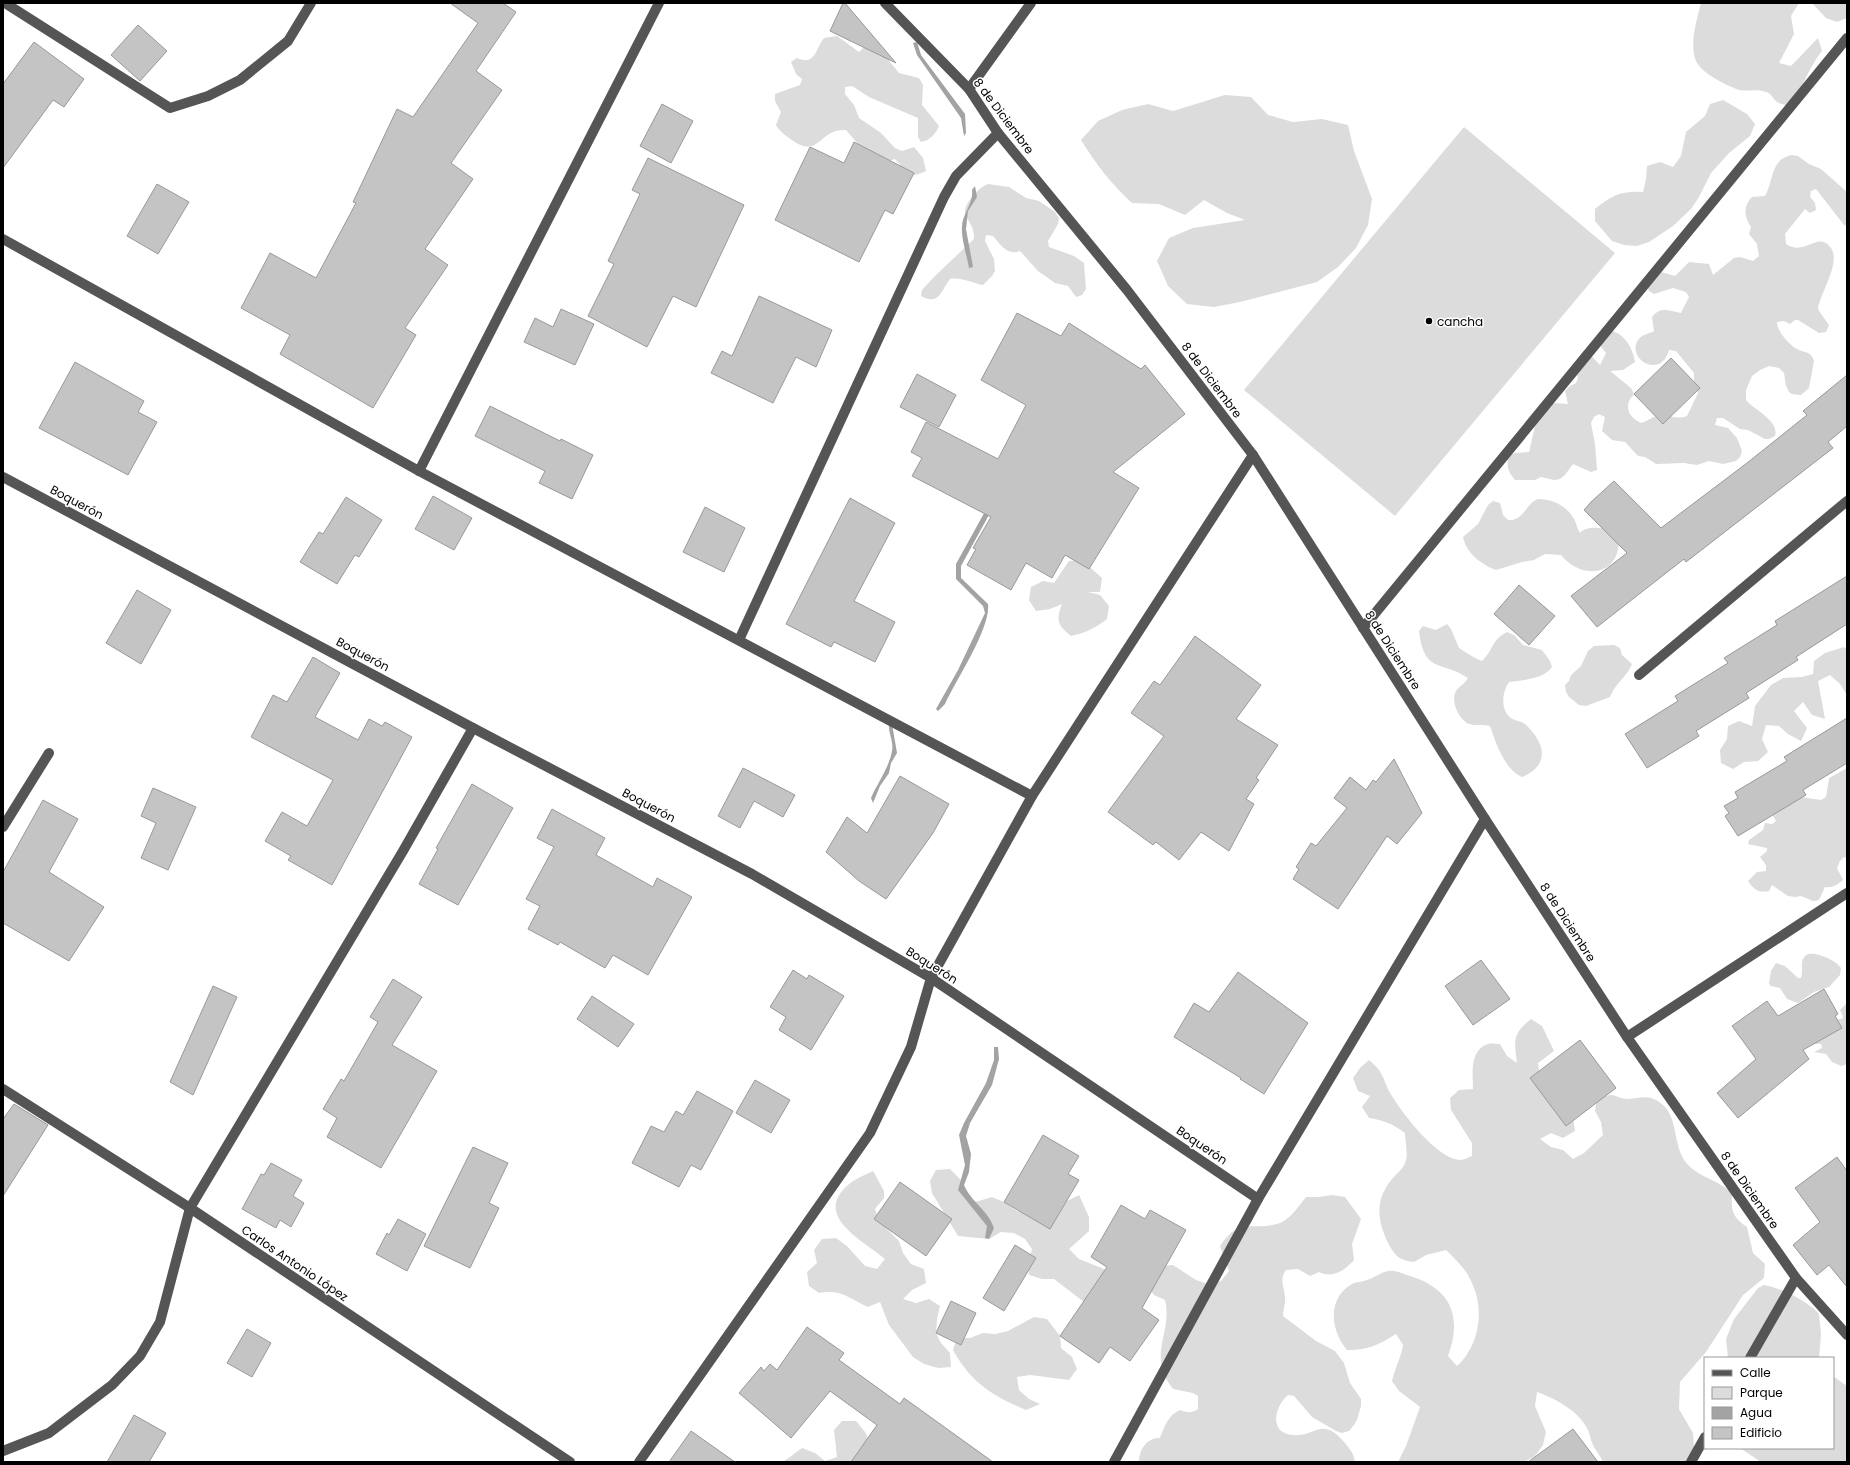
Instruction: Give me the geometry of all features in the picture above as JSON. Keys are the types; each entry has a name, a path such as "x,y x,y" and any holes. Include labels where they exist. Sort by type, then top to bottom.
{"street":[{"path":"5,3 170,108 208,96 240,80 288,41 311,3"},
{"path":"419,471 659,3"},
{"name":"8 de Diciembre","path":"885,3 969,89 998,133 1127,290 1253,455 1485,819 1627,1037 1796,1278 1847,1335"},
{"path":"969,89 1031,3"},
{"path":"1363,628 1847,38"},
{"path":"739,640 944,197 956,176 998,133"},
{"path":"3,239 419,471 1032,796"},
{"path":"638,1462 870,1133 911,1047 931,978 1032,796 1253,455"},
{"name":"Boquerón","path":"3,477 473,728 752,874 931,978 1258,1199"},
{"path":"1639,675 1847,501"},
{"path":"3,1451 49,1433 112,1385 140,1356 160,1322 190,1208 403,852 473,728"},
{"path":"3,827 49,753"},
{"path":"1114,1462 1258,1199 1485,819"},
{"path":"1627,1037 1847,893"},
{"name":"Carlos Antonio López","path":"3,1088 190,1208 570,1462"},
{"path":"1751,1357 1796,1278"},
{"path":"1691,1462 1704,1439"}],"green space":[{"path":"1701,3 1799,3 1791,16 1794,34 1779,63 1791,66 1818,38 1822,51 1789,106 1777,102 1766,92 1759,90 1739,90 1709,75 1699,66 1694,54 1693,39"},
{"path":"1812,3 1847,3 1847,18 1837,22 1826,18"},
{"path":"837,36 859,52 868,43 886,57 899,73 919,78 923,85 922,105 939,126 932,137 921,142 918,137 918,118 869,97 852,86 845,87 845,94 854,105 859,118 881,133 895,148 902,151 914,147 923,158 926,171 911,175 905,171 895,159 888,161 859,145 846,130 837,131 830,134 814,145 808,147 792,140 776,125 781,112 775,101 775,94 800,85 802,79 796,74 791,62 797,58 808,60 812,58 824,38"},
{"path":"1225,95 1251,97 1268,115 1293,122 1322,119 1348,125 1354,151 1372,199 1368,225 1356,248 1338,267 1317,282 1240,302 1214,307 1187,304 1168,286 1157,261 1169,238 1193,228 1245,220 1227,213 1204,200 1185,215 1159,204 1132,203 1117,189 1104,173 1081,140 1098,121 1122,110 1148,104 1173,111"},
{"path":"1723,100 1747,114 1755,124 1750,136 1729,153 1711,173 1691,209 1673,226 1649,242 1637,246 1624,245 1612,241 1595,221 1595,209 1617,195 1629,192 1643,192 1647,166 1660,162 1673,167 1681,156 1686,132 1705,116 1710,104"},
{"name":"cancha","path":"1464,127 1615,253 1395,516 1244,390"},
{"path":"1792,155 1798,156 1809,164 1821,169 1847,192 1847,226 1844,225 1816,189 1811,191 1810,197 1815,203 1816,210 1810,213 1805,209 1785,234 1786,244 1793,247 1799,248 1816,242 1826,243 1831,248 1834,261 1818,308 1829,325 1826,332 1819,333 1798,320 1795,320 1790,324 1784,321 1777,322 1781,333 1787,341 1797,349 1811,355 1813,358 1814,361 1809,388 1801,395 1792,394 1786,386 1784,373 1779,368 1769,366 1752,376 1746,390 1746,400 1770,420 1774,425 1775,436 1765,439 1748,430 1740,429 1723,418 1717,418 1715,425 1728,428 1737,438 1742,451 1740,457 1736,461 1723,464 1709,461 1697,465 1684,463 1656,464 1645,457 1638,456 1625,442 1612,440 1602,431 1605,417 1599,414 1594,417 1591,423 1595,444 1597,470 1591,472 1573,464 1560,479 1554,480 1541,477 1535,480 1515,480 1508,469 1509,456 1515,453 1529,452 1535,426 1550,406 1555,403 1568,404 1565,391 1576,383 1578,378 1575,371 1581,361 1581,354 1586,350 1600,365 1606,353 1598,343 1612,331 1621,335 1628,343 1634,357 1635,362 1623,370 1610,371 1631,388 1634,394 1628,407 1630,415 1642,423 1653,417 1661,415 1677,417 1687,416 1698,393 1694,380 1694,373 1676,351 1669,350 1665,359 1659,364 1653,365 1640,359 1637,354 1636,347 1640,338 1654,331 1652,317 1658,311 1665,310 1681,313 1689,297 1686,292 1673,288 1654,294 1649,291 1646,284 1661,272 1675,276 1689,262 1709,264 1713,275 1734,258 1740,257 1753,261 1759,256 1757,244 1749,234 1751,227 1746,215 1747,204 1752,197 1765,196 1776,166 1785,157"},
{"path":"988,184 1009,187 1026,198 1039,201 1055,212 1059,218 1058,224 1048,241 1049,247 1074,256 1084,263 1086,289 1082,295 1076,297 1068,286 1055,283 1038,271 1020,251 1008,251 993,236 986,235 985,241 994,259 995,271 983,285 962,279 950,279 942,292 936,298 927,299 921,296 922,290 974,239 972,226 967,218 965,209 976,192"},
{"path":"1538,499 1549,500 1564,507 1572,516 1580,533 1590,528 1603,529 1612,532 1619,540 1617,552 1613,561 1606,568 1598,571 1588,571 1569,563 1561,555 1545,554 1534,560 1496,570 1475,558 1467,548 1463,537 1478,524 1488,505 1493,501 1500,503 1503,515 1508,520 1513,520 1518,518 1534,501"},
{"path":"1082,560 1102,578 1100,592 1088,592 1100,595 1109,606 1107,619 1090,630 1071,636 1063,629 1059,622 1059,614 1062,604 1050,609 1036,611 1029,600 1031,587 1043,581 1054,583 1069,561"},
{"path":"1447,624 1451,629 1459,648 1482,661 1498,638 1507,632 1514,635 1523,645 1542,650 1550,661 1552,667 1544,674 1527,680 1509,682 1505,691 1503,701 1507,715 1522,722 1532,731 1537,738 1542,753 1538,766 1522,777 1510,768 1506,762 1498,747 1490,726 1469,724 1462,719 1456,710 1454,695 1457,689 1468,678 1435,664 1425,654 1421,645 1419,631 1423,626 1436,630"},
{"path":"1614,645 1620,648 1622,655 1632,664 1630,669 1615,687 1610,697 1586,706 1579,705 1569,697 1566,692 1565,685 1569,681 1571,675 1581,666 1588,651 1594,646"},
{"path":"1844,647 1847,650 1847,695 1840,684 1830,675 1818,681 1825,719 1812,715 1803,702 1794,711 1807,728 1801,741 1788,734 1779,726 1766,725 1762,739 1768,752 1758,761 1744,762 1733,769 1721,763 1720,750 1727,739 1728,726 1739,721 1752,726 1755,706 1771,685 1783,678 1802,677 1813,674 1814,661 1825,653"},
{"path":"1847,768 1847,858 1844,857 1840,861 1837,868 1843,880 1835,886 1825,887 1819,900 1813,901 1801,896 1788,896 1772,885 1769,891 1762,892 1752,887 1748,881 1757,872 1766,871 1766,865 1760,857 1767,851 1767,848 1748,844 1749,840 1763,830 1765,823 1772,824 1776,821 1771,813 1801,797 1821,800 1826,797 1829,778"},
{"path":"1808,954 1821,955 1835,962 1841,968 1840,975 1829,987 1814,992 1798,1003 1787,999 1780,988 1769,984 1771,971 1776,963 1785,966 1798,978 1801,978 1802,962"},
{"path":"1847,1003 1847,1064 1841,1066 1832,1062 1826,1054 1814,1052 1822,1048 1821,1044 1813,1044 1825,1020 1842,1019 1843,1016 1840,1010"},
{"path":"1531,1019 1542,1026 1554,1051 1538,1063 1540,1077 1573,1118 1575,1131 1563,1138 1551,1133 1540,1139 1551,1147 1563,1150 1573,1159 1584,1153 1603,1135 1601,1122 1595,1111 1597,1098 1612,1095 1623,1099 1649,1097 1661,1103 1668,1110 1672,1119 1682,1157 1693,1169 1732,1193 1732,1209 1735,1217 1747,1227 1753,1253 1765,1264 1764,1278 1743,1295 1706,1352 1680,1382 1679,1409 1693,1433 1694,1447 1689,1462 1603,1462 1592,1443 1587,1428 1578,1416 1559,1402 1537,1392 1535,1406 1546,1432 1543,1445 1535,1456 1524,1462 1398,1462 1406,1446 1420,1407 1399,1391 1392,1381 1403,1345 1396,1334 1373,1346 1347,1350 1337,1334 1334,1316 1335,1306 1338,1298 1344,1290 1354,1283 1365,1281 1380,1274 1392,1271 1413,1277 1426,1283 1437,1289 1445,1298 1450,1307 1454,1329 1448,1356 1457,1366 1471,1348 1478,1326 1478,1303 1471,1281 1463,1268 1446,1250 1426,1255 1414,1262 1404,1260 1395,1254 1387,1241 1381,1225 1379,1209 1380,1202 1386,1187 1402,1169 1407,1158 1405,1133 1388,1123 1369,1118 1362,1107 1370,1096 1358,1091 1353,1078 1360,1068 1369,1060 1381,1073 1397,1104 1412,1124 1431,1144 1451,1158 1460,1160 1465,1159 1472,1156 1472,1143 1451,1110 1450,1098 1459,1090 1473,1089 1473,1064 1475,1057 1482,1047 1489,1044 1500,1044 1507,1056 1517,1063 1515,1043 1517,1034 1520,1029"},
{"path":"950,1169 961,1180 967,1194 975,1202 992,1197 1004,1202 1017,1211 1029,1214 1050,1229 1067,1201 1079,1195 1089,1217 1089,1231 1069,1249 1079,1259 1104,1269 1112,1280 1084,1302 1054,1279 1042,1279 1029,1275 1028,1263 1032,1249 1025,1239 1014,1233 1001,1232 989,1239 958,1236 932,1193 930,1181 936,1170"},
{"path":"873,1171 884,1191 884,1198 875,1209 879,1221 899,1241 903,1253 911,1264 924,1269 926,1283 912,1290 903,1299 916,1303 929,1299 940,1306 936,1333 941,1343 950,1353 951,1367 938,1368 924,1364 913,1357 889,1325 880,1302 868,1307 845,1295 834,1292 819,1293 809,1286 807,1272 817,1263 814,1250 822,1239 836,1238 847,1246 865,1266 877,1269 885,1259 845,1227 838,1217 836,1207 838,1196 848,1185"},
{"path":"1332,1195 1345,1197 1361,1219 1352,1244 1354,1260 1343,1270 1334,1274 1324,1274 1319,1272 1310,1276 1298,1269 1286,1270 1282,1280 1285,1299 1283,1316 1316,1341 1335,1351 1344,1363 1350,1383 1361,1399 1361,1406 1354,1425 1349,1431 1342,1433 1312,1417 1294,1396 1288,1395 1283,1400 1277,1412 1276,1418 1279,1429 1284,1433 1292,1435 1300,1435 1319,1429 1330,1430 1349,1447 1355,1462 1139,1462 1142,1449 1151,1440 1160,1438 1165,1425 1176,1412 1180,1410 1190,1412 1198,1409 1198,1396 1193,1393 1173,1389 1165,1377 1161,1366 1161,1355 1167,1312 1165,1300 1154,1295 1146,1285 1160,1266 1173,1265 1196,1280 1208,1284 1221,1281 1229,1271 1220,1246 1234,1231 1246,1226 1268,1226 1277,1224 1289,1217 1306,1197"},
{"path":"1764,1285 1778,1289 1808,1305 1819,1314 1821,1334 1819,1357 1728,1357 1726,1339 1734,1319 1758,1288"},
{"path":"1034,1317 1047,1319 1060,1336 1061,1348 1072,1357 1077,1369 1069,1380 1030,1375 1017,1377 1019,1390 1029,1399 1040,1404 1026,1410 993,1394 975,1380 953,1350 957,1338 970,1338 983,1333 995,1334 1008,1331"},
{"path":"1834,1377 1847,1386 1847,1462 1761,1462 1742,1449 1834,1449"},
{"path":"842,1421 856,1421 865,1432 871,1444 852,1462 783,1462 802,1448 815,1453 825,1461 837,1457 834,1430"}],"water":[{"path":"917,42 921,55 965,114 966,133 964,136 961,118 917,55 913,43"},
{"path":"975,186 977,197 968,211 966,229 973,267 969,268 963,242 962,227 971,199 972,190"},
{"path":"1009,468 1013,471 961,566 961,578 988,604 984,626 972,654 945,704 938,711 936,709 958,670 985,613 983,606 956,579 956,564"},
{"path":"889,723 892,724 897,753 891,763 889,773 880,786 873,803 871,798 891,757 892,744"},
{"path":"994,1047 998,1047 999,1059 992,1085 970,1123 966,1136 971,1154 969,1172 964,1185 967,1191 988,1216 994,1228 989,1239 985,1238 987,1226 958,1190 965,1165 959,1135 986,1083 994,1060"}],"building":[{"path":"450,3 503,3 516,12 476,71 502,90 451,163 473,179 425,249 448,265 405,328 416,335 373,408 280,354 290,335 241,308 270,253 316,278 356,203 353,202 397,109 413,117 478,23"},
{"path":"843,3 845,3 896,63 830,31"},
{"path":"138,25 167,51 140,81 111,55"},
{"path":"34,42 84,79 64,107 53,100 3,168 3,84"},
{"path":"662,104 693,121 671,163 640,146"},
{"path":"854,142 914,173 893,214 885,210 859,262 775,220 810,147 844,163"},
{"path":"648,158 744,205 696,307 673,296 647,347 588,316 614,264 608,261 640,194 632,190"},
{"path":"157,184 189,202 158,254 127,236"},
{"path":"759,296 832,330 816,367 796,357 773,403 711,373 722,351 732,356"},
{"path":"561,309 594,324 575,365 524,342 535,318 553,327"},
{"path":"1017,313 1061,336 1069,323 1141,369 1145,365 1185,414 1113,472 1139,488 1089,569 1065,555 1052,578 1026,563 1011,590 967,565 976,549 973,548 991,517 912,476 922,458 911,452 926,422 998,459 1026,405 981,380"},
{"path":"1671,358 1700,388 1663,424 1634,394"},
{"path":"75,362 144,401 138,412 157,422 128,475 39,428"},
{"path":"917,374 956,395 939,427 900,407"},
{"path":"1847,375 1847,426 1828,442 1833,448 1686,562 1684,559 1597,627 1571,596 1627,553 1584,510 1591,502 1614,481 1661,528 1747,463 1807,415 1803,411"},
{"path":"490,406 560,441 561,439 593,455 572,499 539,483 545,471 475,436"},
{"path":"433,496 472,518 454,550 415,529"},
{"path":"346,497 382,520 359,557 355,555 337,584 300,562 319,532 323,534"},
{"path":"850,498 895,523 854,601 895,622 875,662 834,642 831,647 786,624"},
{"path":"705,507 745,528 724,572 683,552"},
{"path":"1847,576 1847,624 1796,657 1798,660 1746,693 1749,698 1696,731 1699,736 1647,768 1625,734 1678,701 1675,696 1728,663 1724,658 1777,625 1775,621"},
{"path":"1519,585 1555,616 1529,645 1494,614"},
{"path":"137,590 171,610 141,664 106,643"},
{"path":"1195,636 1261,685 1236,719 1278,745 1256,778 1259,780 1246,799 1254,804 1229,851 1201,832 1179,860 1156,842 1153,845 1108,812 1164,736 1131,713 1154,681 1160,685"},
{"path":"313,657 340,673 315,717 358,740 369,719 382,726 385,722 412,737 332,885 288,860 291,856 265,841 282,812 307,826 333,780 251,737 273,695 287,702"},
{"path":"1847,718 1847,763 1803,790 1806,795 1738,836 1725,816 1729,813 1724,806 1738,798 1735,792 1787,761 1784,757"},
{"path":"1394,759 1422,813 1397,844 1387,836 1338,909 1293,879 1299,869 1296,867 1311,843 1316,846 1347,808 1334,798 1350,777 1366,790 1373,780 1376,782"},
{"path":"743,768 795,795 783,817 754,801 740,828 718,816"},
{"path":"900,776 949,804 933,833 886,899 859,881 826,852 847,817 867,833"},
{"path":"472,784 513,808 458,905 419,884 438,849 436,848"},
{"path":"153,788 196,807 168,870 141,858 156,823 141,816"},
{"path":"43,800 78,819 49,872 104,907 69,961 3,923 3,872"},
{"path":"552,809 605,838 596,855 653,887 657,878 692,897 648,975 613,955 605,968 560,942 558,945 528,929 540,906 526,899 554,847 537,838"},
{"path":"1481,960 1510,999 1473,1025 1445,986"},
{"path":"793,970 807,979 809,975 844,996 811,1050 779,1030 786,1017 770,1007"},
{"path":"1238,972 1308,1023 1264,1094 1240,1079 1241,1078 1174,1037 1194,1003 1209,1012"},
{"path":"393,979 422,997 392,1045 437,1071 381,1168 327,1137 337,1118 323,1109 341,1079 344,1081 378,1022 370,1017"},
{"path":"213,986 237,997 193,1095 170,1082"},
{"path":"1824,989 1838,1014 1835,1016 1842,1028 1803,1050 1809,1059 1738,1118 1717,1093 1756,1059 1732,1026 1767,1001 1778,1016"},
{"path":"592,996 634,1024 618,1047 577,1019"},
{"path":"1580,1040 1616,1088 1566,1126 1530,1078"},
{"path":"755,1080 790,1100 771,1133 736,1113"},
{"path":"697,1091 733,1111 701,1170 691,1165 679,1187 632,1163 651,1126 664,1132 676,1111 683,1115"},
{"path":"14,1104 48,1125 3,1196 3,1119"},
{"path":"1043,1135 1079,1156 1068,1174 1079,1180 1050,1229 1004,1202"},
{"path":"473,1147 508,1163 489,1203 499,1208 470,1268 424,1246"},
{"path":"1837,1157 1847,1171 1847,1287 1829,1265 1817,1275 1793,1245 1820,1222 1795,1188"},
{"path":"271,1163 302,1180 293,1196 304,1203 291,1227 280,1220 276,1228 242,1209 261,1174 264,1175"},
{"path":"900,1182 952,1219 926,1256 874,1219"},
{"path":"1121,1205 1145,1219 1150,1210 1186,1230 1142,1308 1159,1320 1130,1361 1110,1347 1099,1363 1060,1336 1107,1267 1091,1257"},
{"path":"398,1219 426,1234 407,1271 376,1254 387,1233 389,1235"},
{"path":"1015,1245 1036,1258 1004,1311 983,1298"},
{"path":"951,1301 976,1313 961,1345 936,1333"},
{"path":"807,1327 844,1353 839,1360 900,1404 904,1398 993,1462 851,1462 877,1425 830,1391 791,1438 739,1393 761,1367 764,1371 770,1364 777,1370"},
{"path":"247,1329 271,1343 252,1377 227,1363"},
{"path":"134,1415 166,1433 149,1462 107,1462"},
{"path":"1573,1429 1598,1462 1528,1462"},
{"path":"691,1431 735,1462 669,1462"}],"place":[{"name":"cancha","path":"1429,321"}]}
